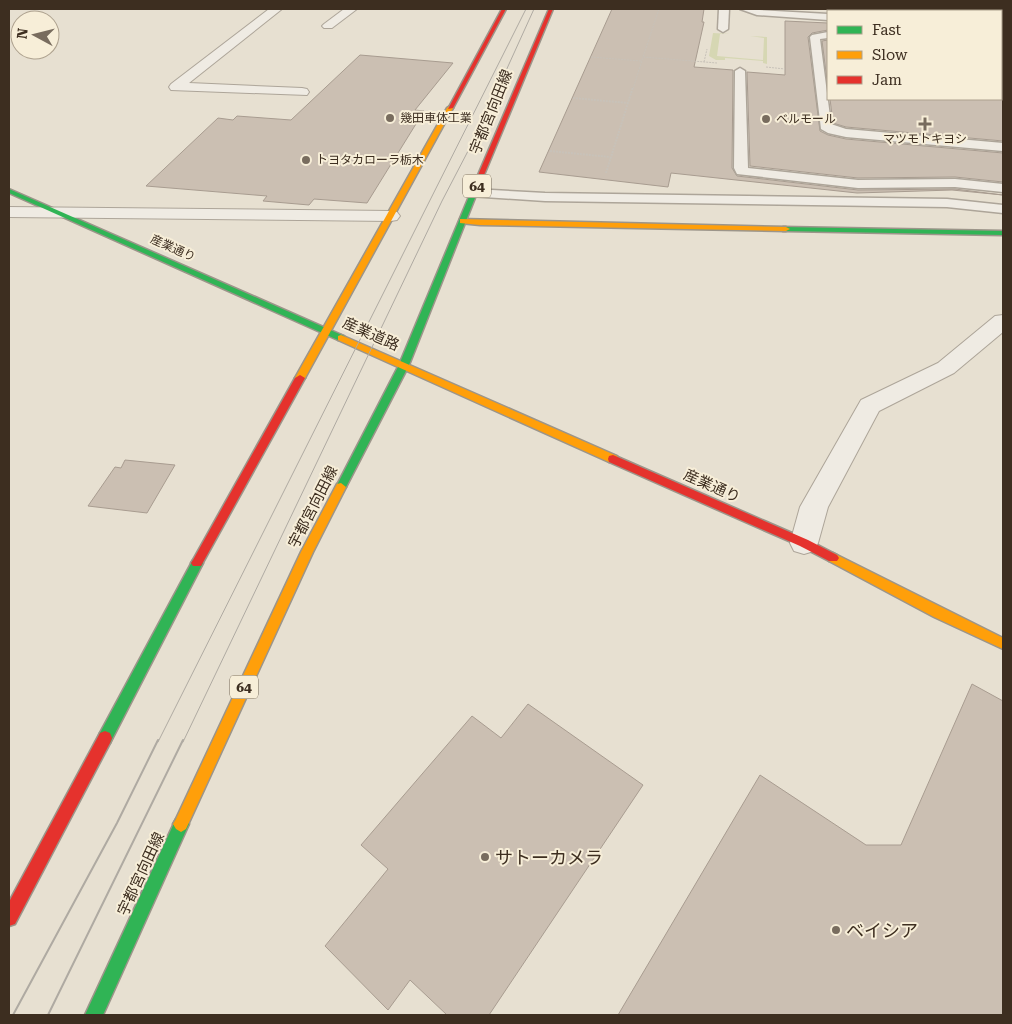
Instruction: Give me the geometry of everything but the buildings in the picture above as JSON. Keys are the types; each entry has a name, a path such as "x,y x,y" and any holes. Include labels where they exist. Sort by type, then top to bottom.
{"main road":[{"path":"9,918 228,505 391,216 504,9"},
{"name":"宇都宮向田線","path":"94,1015 307,552 404,365 515,91 551,9"},
{"name":"産業通り","path":"9,191 326,331"},
{"path":"463,220 490,223 1003,233"},
{"name":"産業道路","path":"326,331 404,365"},
{"name":"産業通り","path":"404,365 804,543 938,614 1003,644"}],"street":[{"path":"276,9 176,87 302,92"},
{"path":"328,26 351,9"},
{"path":"9,212 391,216"},
{"path":"804,543 814,507 870,406 946,368 1003,321"}],"lane":[{"path":"723,29 724,9"},
{"path":"745,9 757,12 827,17"},
{"path":"787,10 827,13"},
{"path":"827,35 815,36 825,126 846,134 1003,147"},
{"path":"740,71 742,171 858,184 955,183 1003,188"},
{"path":"474,193 554,197 947,203 1003,209"}],"path":[{"path":"605,175 659,9"},
{"path":"590,57 642,61"},
{"path":"643,57 722,64"},
{"path":"758,66 785,69"},
{"path":"573,98 628,102"},
{"path":"550,151 610,157"}],"green space":[{"path":"713,33 730,34 720,34 717,56 763,60 764,38 750,36 767,37 767,64 763,63 763,61 725,58 725,60 716,60 709,56"}],"tram line":[{"path":"158,742 526,9"},
{"path":"183,742 442,201 480,128 534,9"},
{"path":"13,1015 117,823 158,740"},
{"path":"48,1015 183,740"}],"traffic: fast":[{"path":"341,487 404,365 481,175"},
{"path":"9,191 341,338"},
{"path":"786,229 1003,233"},
{"path":"105,738 197,563"},
{"path":"94,1015 181,824"}],"traffic: slow":[{"path":"300,378 450,108"},
{"path":"463,221 480,223 786,229"},
{"path":"341,338 613,459"},
{"path":"181,824 307,552 341,487"},
{"path":"833,558 938,613 1003,644"}],"traffic: jam":[{"path":"450,108 504,9"},
{"path":"481,175 551,9"},
{"path":"197,563 300,378"},
{"path":"613,459 804,543 833,558"},
{"path":"9,918 105,738"}],"place":[{"name":"幾田車体工業","path":"390,118"},
{"name":"ベルモール","path":"766,119"},
{"name":"マツモトキヨシ","path":"925,124"},
{"name":"トヨタカローラ栃木","path":"306,160"},
{"name":"サトーカメラ","path":"485,857"},
{"name":"ベイシア","path":"836,930"}]}
